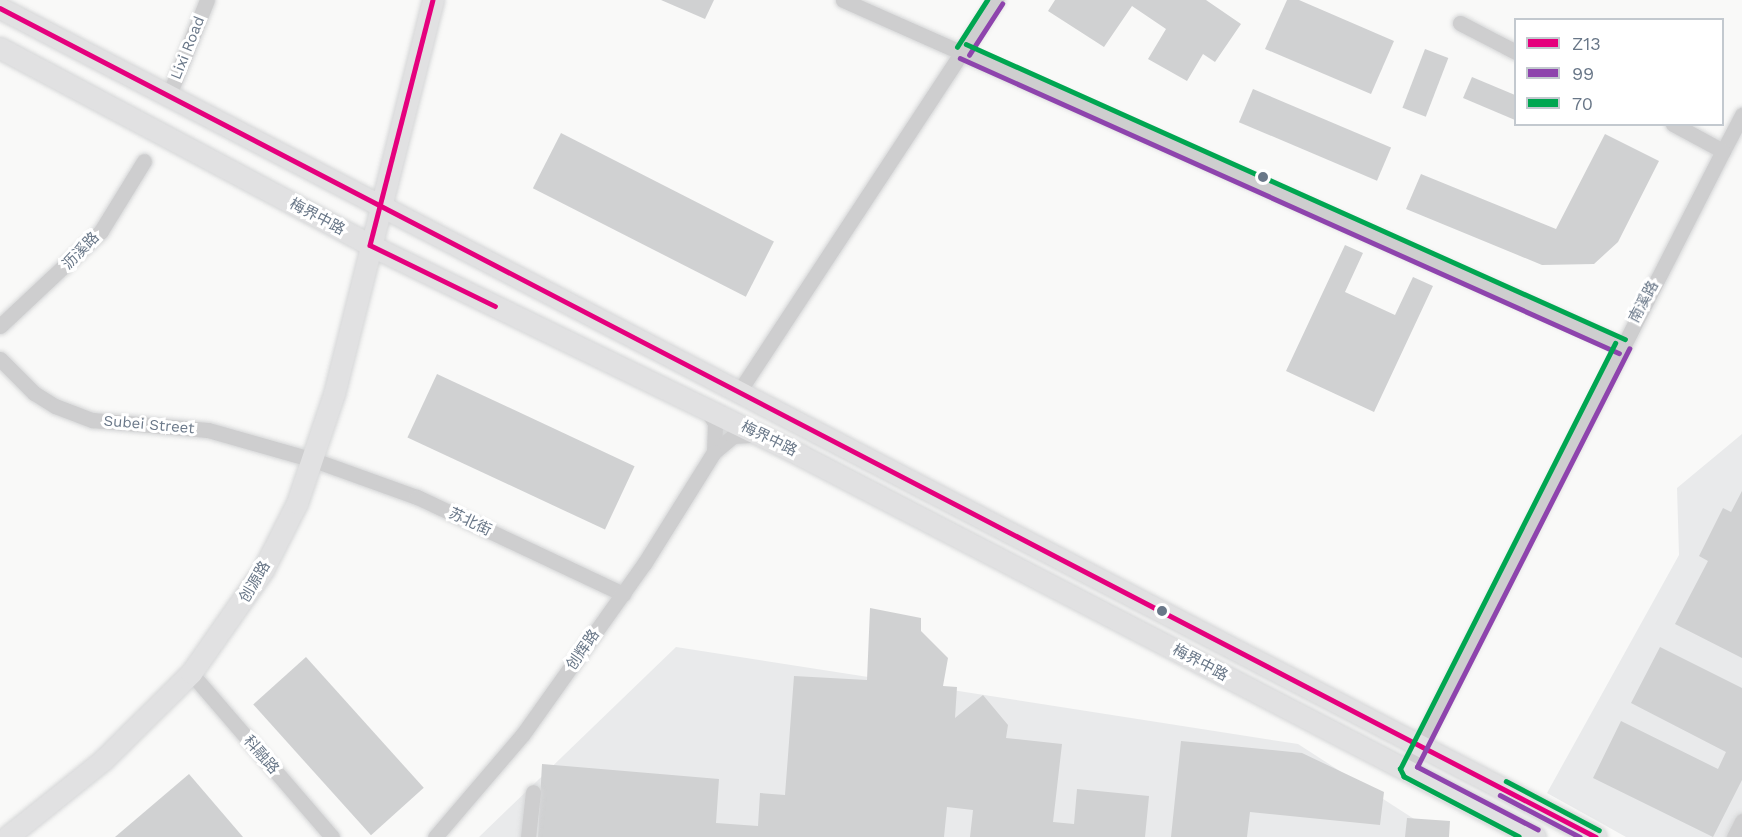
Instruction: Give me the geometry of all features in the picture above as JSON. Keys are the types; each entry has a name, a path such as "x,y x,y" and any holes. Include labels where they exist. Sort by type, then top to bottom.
{"main road":[{"path":"380,203 433,0"},
{"name":"梅界中路","path":"0,8 380,203 1596,837"},
{"name":"梅界中路","path":"0,48 370,245 761,435 1535,837"},
{"name":"创源路","path":"7,837 103,760 191,673 263,570 314,460 380,203"}],"street":[{"name":"Lixi Road","path":"169,95 207,0"},
{"path":"843,0 963,51 1622,345"},
{"path":"740,390 996,0"},
{"path":"1460,23 1514,51"},
{"name":"南溪路","path":"1407,770 1622,345 1742,115"},
{"path":"1677,126 1723,151"},
{"name":"沥溪路","path":"0,326 101,231 144,161"},
{"name":"Subei Street","path":"0,359 34,393 92,420 208,430 314,460"},
{"path":"706,409 715,423 714,452"},
{"path":"714,452 733,436 761,435"},
{"name":"创辉路","path":"435,837 523,734 623,594 714,452"},
{"name":"苏北街","path":"314,460 417,497 623,594"},
{"name":"科融路","path":"191,673 332,837"},
{"path":"528,837 533,792"},
{"path":"1734,837 1742,821"}],"shaded area":[{"path":"1742,434 1742,837 1626,837 1547,793 1679,555 1677,488"},
{"path":"676,647 1298,744 1442,837 479,837"}],"building":[{"path":"661,0 714,0 705,19"},
{"path":"1055,0 1206,0 1241,24 1215,62 1203,54 1187,81 1148,59 1166,29 1132,6 1104,47 1048,11"},
{"path":"1287,0 1299,0 1394,41 1371,94 1265,49"},
{"path":"1425,49 1448,58 1426,117 1402,108"},
{"path":"1472,77 1514,95 1514,120 1463,98"},
{"path":"1253,89 1391,148 1377,181 1239,122"},
{"path":"561,133 774,242 746,297 533,188"},
{"path":"1605,134 1659,161 1618,242 1594,264 1542,265 1406,209 1421,174 1556,229"},
{"path":"1345,245 1363,253 1345,292 1395,315 1413,277 1433,286 1374,412 1286,371"},
{"path":"437,374 635,466 605,530 407,437"},
{"path":"1742,491 1742,658 1675,624 1708,561 1699,556 1723,508 1731,512"},
{"path":"870,608 921,618 921,631 948,658 943,686 957,687 955,718 983,695 1008,725 1006,738 1062,744 1053,822 1074,824 1077,789 1149,796 1145,837 970,837 973,810 947,807 944,837 538,837 542,764 719,779 716,823 758,826 760,793 785,795 794,676 867,680"},
{"path":"1660,647 1742,688 1742,780 1713,837 1593,778 1621,721 1718,769 1726,752 1631,703"},
{"path":"306,657 424,788 371,835 253,705"},
{"path":"1181,741 1302,753 1384,792 1380,825 1250,812 1247,837 1171,837"},
{"path":"189,774 243,837 115,837"},
{"path":"1407,818 1450,821 1449,837 1405,837"}],"transit line":[{"name":"Z13","path":"433,0 370,245 495,306"},
{"name":"70","path":"957,47 987,0"},
{"name":"99","path":"969,55 1002,4"},
{"name":"Z13","path":"0,8 1596,837"},
{"name":"70","path":"966,44 1625,339"},
{"name":"99","path":"960,58 1619,353"},
{"name":"70","path":"1519,837 1404,777 1400,769 1615,343"},
{"name":"99","path":"1538,830 1417,767 1629,349"},
{"name":"70","path":"1506,781 1599,830"},
{"name":"99","path":"1500,795 1580,837"}]}
